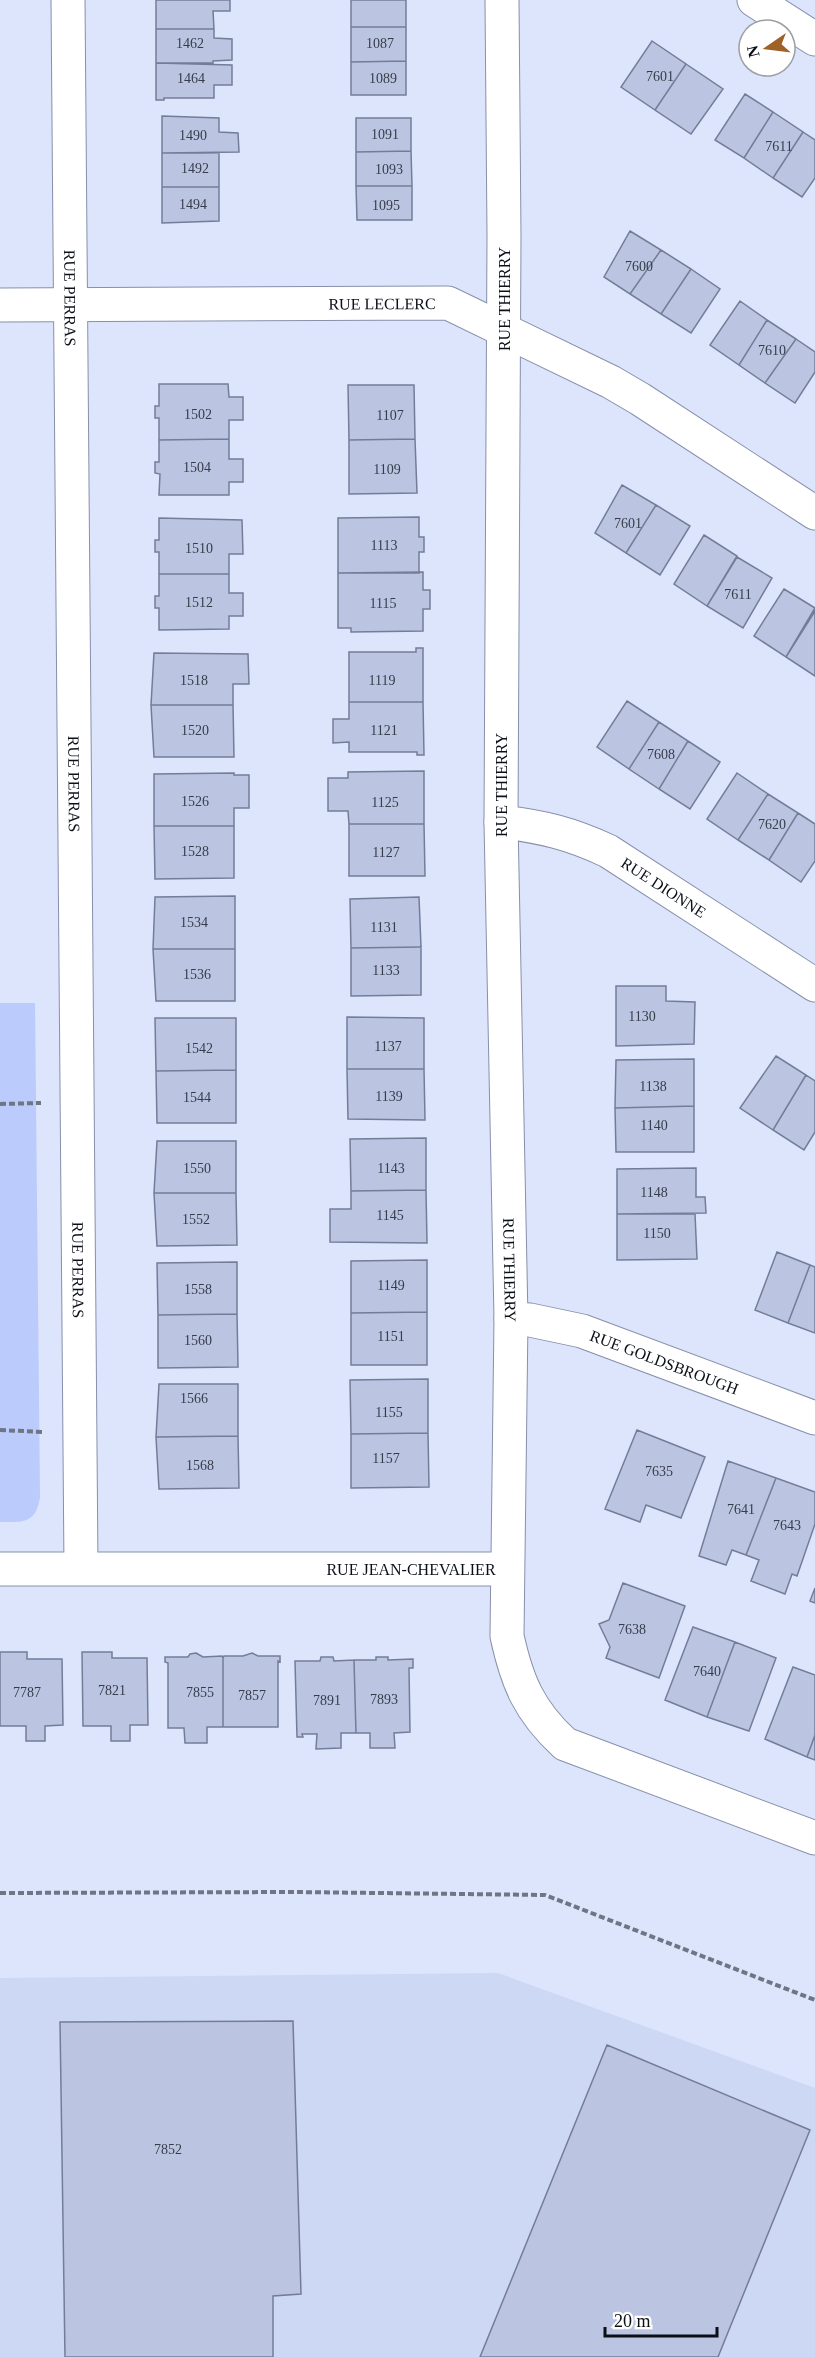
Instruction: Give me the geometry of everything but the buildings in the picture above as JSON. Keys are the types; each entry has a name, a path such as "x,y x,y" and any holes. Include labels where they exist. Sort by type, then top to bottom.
{"street":[{"name":"RUE PERRAS","path":"68,0 81,1568"},
{"name":"RUE THIERRY","path":"502,0 501,822 511,1319 507,1569"},
{"path":"754,0 815,39"},
{"name":"RUE LECLERC","path":"0,305 436,302 458,307 640,399 815,513"},
{"name":"RUE DIONNE","path":"501,822 556,830 608,851 815,985"},
{"name":"RUE GOLDSBROUGH","path":"511,1319 530,1320 582,1331 815,1418"},
{"name":"RUE JEAN-CHEVALIER","path":"0,1569 507,1569 507,1636 514,1670 533,1709 565,1744 815,1838"}],"path":[{"path":"0,1104 42,1103"},
{"path":"0,1430 45,1432"},
{"path":"0,1893 294,1892 545,1895 815,2000"}],"shaded area":[{"path":"0,1003 35,1003 40,1497 32,1517 15,1522 0,1522"},
{"path":"498,1973 815,2088 815,2357 0,2357 0,1978"}]}
